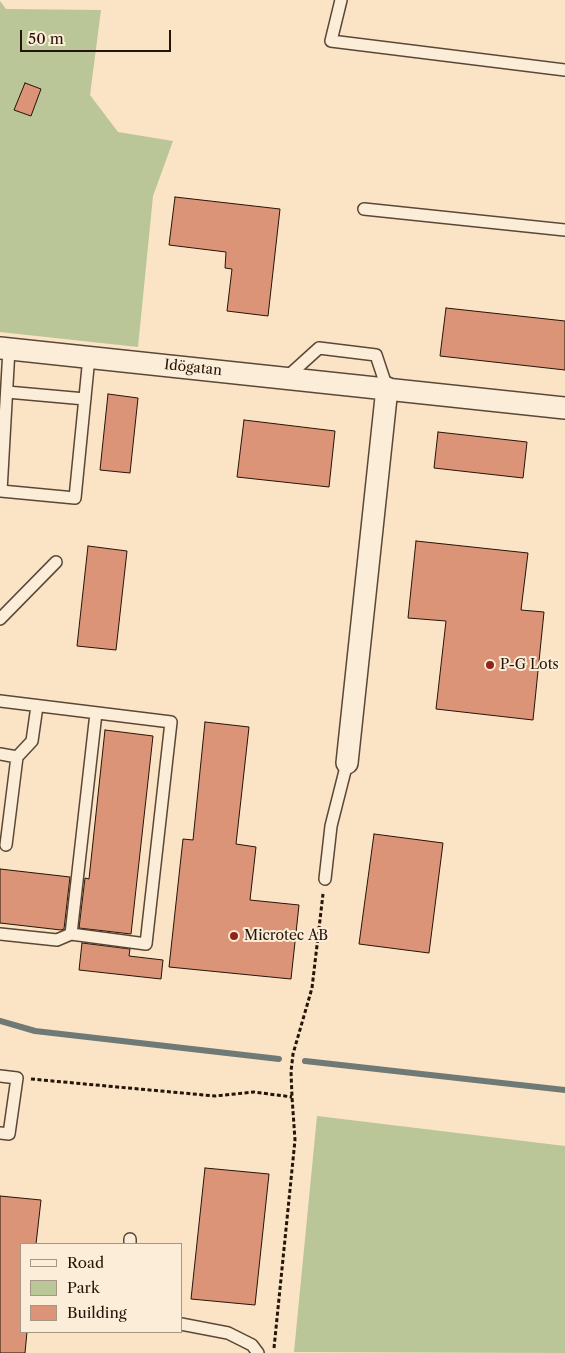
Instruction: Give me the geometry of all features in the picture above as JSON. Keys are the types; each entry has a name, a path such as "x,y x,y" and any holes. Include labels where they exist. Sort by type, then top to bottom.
{"street":[{"name":"Idögatan","path":"5,349 287,377 565,408"},
{"path":"347,763 387,388"}],"lane":[{"path":"341,0 331,41 565,70"},
{"path":"364,209 565,230"},
{"path":"287,377 318,348 376,355 387,388"},
{"path":"5,349 7,392 1,491 75,498 89,357"},
{"path":"7,392 85,398"},
{"path":"0,619 56,562"},
{"path":"0,701 171,722 146,944 71,934 57,940 0,934"},
{"path":"6,845 18,756 32,741 37,706"},
{"path":"71,934 96,713"},
{"path":"0,754 18,756"},
{"path":"325,879 331,826 347,763"},
{"path":"0,1076 16,1078 9,1134 0,1132"},
{"path":"182,1324 228,1333 252,1345 258,1353"}],"path":[{"path":"273,1353 295,1140 291,1072 293,1054 312,988 325,879"},
{"path":"16,1078 215,1096 254,1092 292,1097"}],"green space":[{"path":"0,1 6,9 101,10 90,95 118,132 173,141 153,196 138,347 0,332"},
{"path":"317,1116 565,1146 565,1353 294,1352"}],"building":[{"path":"25,83 41,89 31,116 14,110"},
{"path":"175,197 280,209 268,316 227,311 232,269 225,268 226,252 169,245"},
{"path":"446,308 565,321 565,370 440,356"},
{"path":"108,394 138,398 130,473 100,470"},
{"path":"244,420 335,431 329,487 237,477"},
{"path":"438,432 527,442 523,478 434,468"},
{"name":"P-G Lots","path":"416,541 528,553 521,610 544,612 533,720 436,709 446,621 408,618"},
{"path":"88,546 127,551 116,650 77,646"},
{"name":"Microtec AB","path":"205,722 249,727 236,844 256,847 250,900 299,905 291,979 169,967 183,839 193,840"},
{"path":"105,730 153,736 131,934 79,928 85,878 89,879"},
{"path":"374,834 443,843 429,953 359,944"},
{"path":"0,869 70,877 64,929 0,923"},
{"path":"82,943 130,949 129,956 163,960 161,979 79,970"},
{"path":"205,1168 269,1174 255,1305 191,1299"},
{"path":"0,1196 41,1200 36,1243 20,1243 20,1333 27,1333 25,1353 0,1353"}],"waterway":[{"path":"0,1021 35,1031 279,1059"},
{"path":"305,1061 565,1090"}],"place":[{"name":"P-G Lots","path":"490,665"},
{"name":"Microtec AB","path":"234,936"}]}
